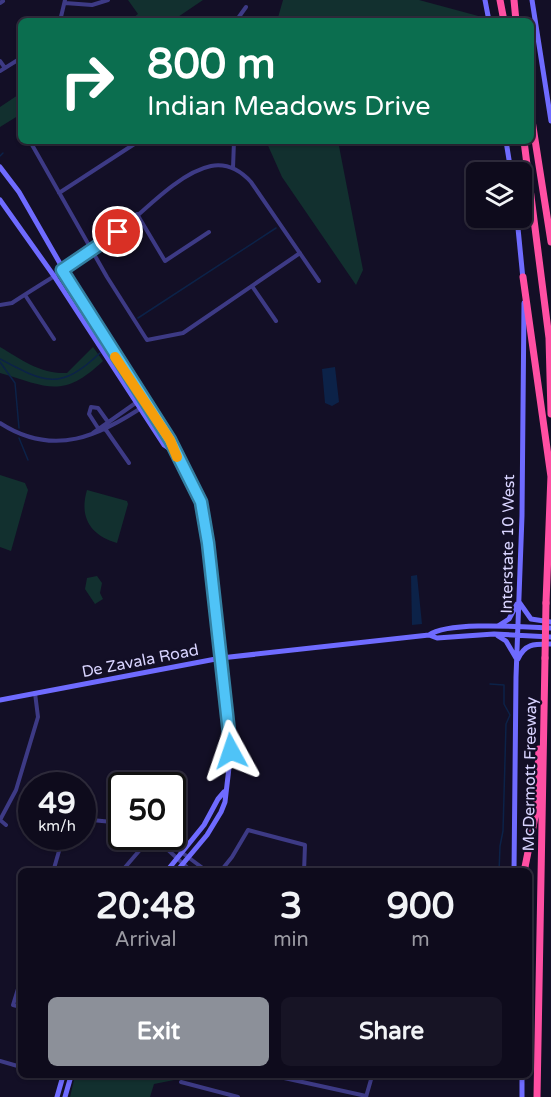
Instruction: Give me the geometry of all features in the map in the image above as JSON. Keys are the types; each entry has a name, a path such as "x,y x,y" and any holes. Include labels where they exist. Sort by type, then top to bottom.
{"highway":[{"path":"500,0 503,18"},
{"path":"514,0 516,18"},
{"path":"534,133 551,242"},
{"path":"524,144 549,338 551,414"},
{"path":"523,277 551,477"},
{"name":"McDermott Freeway","path":"537,1097 551,451"},
{"path":"525,868 536,812 545,699"}],"main road":[{"path":"485,0 488,18"},
{"path":"532,0 551,121"},
{"path":"506,144 509,162"},
{"path":"0,167 19,192 62,270 170,440 173,451 197,494 205,518 231,746 224,792 225,802 214,825 180,868"},
{"path":"0,200 54,276 164,445 173,451"},
{"name":"Interstate 10 West","path":"514,868 518,600 522,516 523,277 518,228"},
{"path":"518,600 531,619 551,622"},
{"path":"497,626 509,619 518,600"},
{"name":"De Zavala Road","path":"429,635 435,631 497,626 551,628"},
{"path":"494,634 506,641 517,660 526,647 535,644 551,644"},
{"name":"De Zavala Road","path":"0,700 220,658 429,635 437,638 494,634 551,637"},
{"path":"169,868 204,825 224,792"},
{"path":"57,1097 62,1078"},
{"path":"65,1097 70,1078"},
{"path":"522,1078 522,1097"}],"street":[{"path":"61,18 65,2 92,5 108,0"},
{"path":"239,18 246,7"},
{"path":"0,71 18,60"},
{"path":"0,61 5,68"},
{"path":"33,144 92,250 147,340 183,333 300,253"},
{"path":"59,193 134,144"},
{"path":"233,168 234,144"},
{"path":"0,305 12,303 108,240 137,213 198,171 217,165 233,168 251,182 319,281"},
{"path":"137,213 165,261 209,232"},
{"path":"252,286 276,321"},
{"path":"25,295 54,339"},
{"path":"0,423 22,435 41,440 70,440 106,430 145,401"},
{"path":"93,433 139,405"},
{"path":"106,430 108,422 98,408 91,407 89,414 98,428 106,430 129,463"},
{"path":"6,825 0,820 16,790 38,717 35,693"},
{"path":"223,868 248,830 305,845 304,868"},
{"path":"54,868 59,850"},
{"path":"125,868 141,850"},
{"path":"166,850 188,868"},
{"path":"177,850 200,868"},
{"path":"18,989 13,1005 18,1006"},
{"path":"0,1061 18,1066"},
{"path":"284,1078 366,1096 371,1078"},
{"path":"181,1082 238,1097"}],"green space":[{"path":"128,0 203,0 176,18 133,18 138,14"},
{"path":"283,0 419,0 482,18 278,18"},
{"path":"18,95 18,116 0,127 0,107"},
{"path":"267,144 339,144 363,270 356,285 282,177"},
{"path":"0,347 40,369 57,373 67,373 93,347 103,361 77,381 65,385 43,385 0,373"},
{"path":"0,475 25,483 28,490 11,551 0,547"},
{"path":"87,490 127,501 117,543 100,535 89,524 85,509"},
{"path":"97,576 102,583 100,593 103,599 95,604 85,589 87,578"},
{"path":"75,1078 179,1079 154,1084 150,1097 70,1097"}],"water":[{"path":"335,367 339,402 332,406 325,403 322,369"},
{"path":"417,575 422,624 412,625 411,576"}],"waterway":[{"path":"0,156 3,153"},
{"path":"138,318 276,228"},
{"path":"0,359 29,374 52,379 63,378 74,373 100,353"},
{"path":"0,362 15,383 19,428"},
{"path":"19,438 28,460"},
{"path":"490,684 504,685 504,704 510,715 506,724 503,831 499,868"}],"slow traffic":[{"path":"115,357 170,440 177,457"}],"route":[{"path":"118,232 62,270 112,354 170,440 173,451 190,478 201,502 205,518 231,751"}]}
